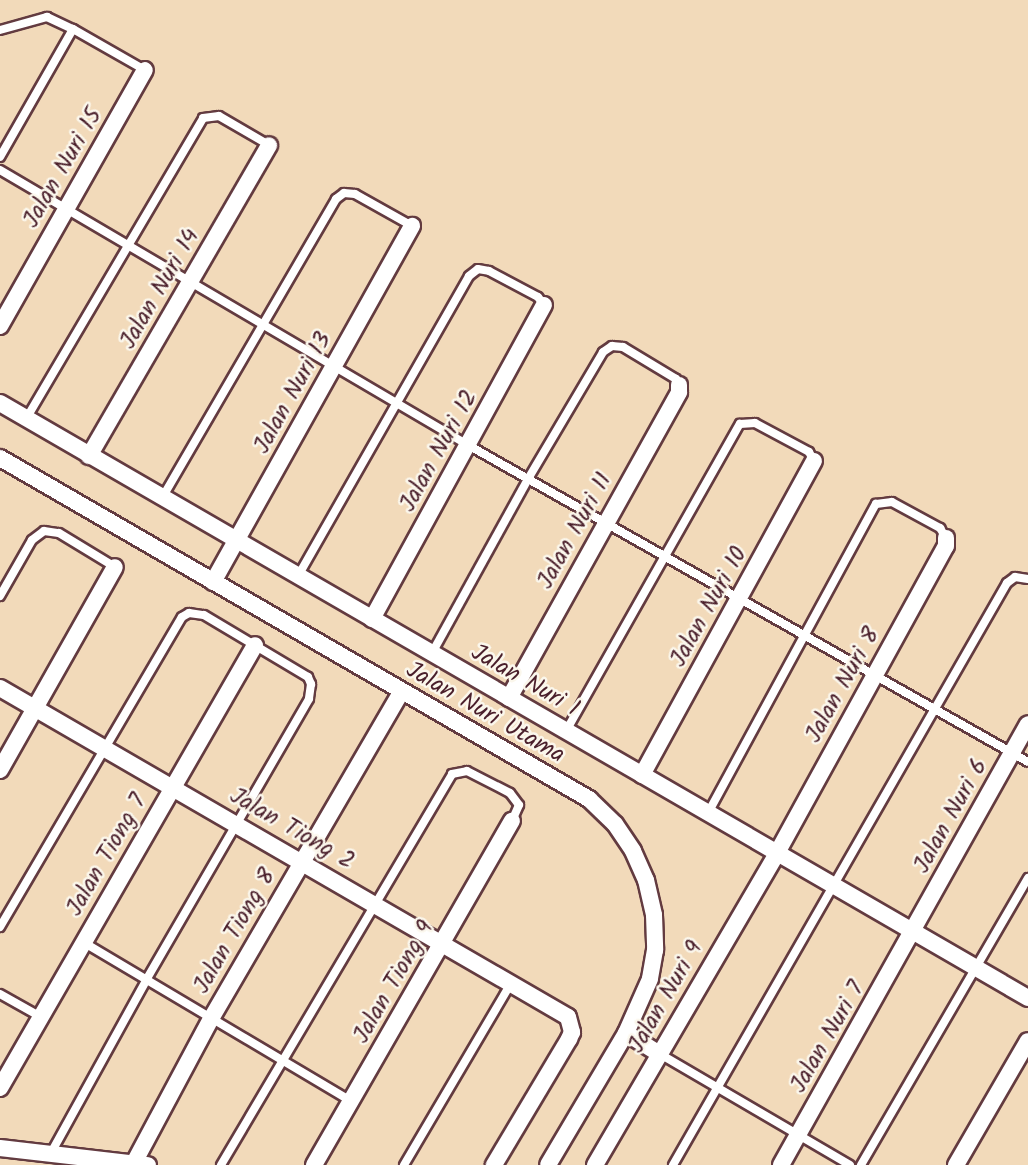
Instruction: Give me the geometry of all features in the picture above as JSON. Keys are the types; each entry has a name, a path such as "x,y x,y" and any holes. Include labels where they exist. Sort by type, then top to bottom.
{"street":[{"name":"Jalan Nuri 15","path":"0,326 145,70"},
{"name":"Jalan Nuri 14","path":"89,456 269,145"},
{"name":"Jalan Nuri 13","path":"214,582 412,226"},
{"name":"Jalan Nuri 12","path":"372,619 544,305"},
{"name":"Jalan Nuri 11","path":"509,698 679,392 680,385"},
{"name":"Jalan Nuri 1","path":"0,403 1028,998"},
{"name":"Jalan Nuri Utama","path":"0,458 589,799 615,824 633,851 646,880 654,915 655,950 645,992 626,1033 548,1165"},
{"name":"Jalan Nuri 10","path":"642,775 814,461"},
{"name":"Jalan Nuri 8","path":"777,853 946,546 947,538"},
{"path":"0,770 115,567"},
{"name":"Jalan Tiong 7","path":"0,1088 255,645"},
{"name":"Jalan Tiong 2","path":"0,688 560,1010 572,1024 569,1039 494,1165"},
{"name":"Jalan Tiong 8","path":"141,1163 212,1017 401,691"},
{"name":"Jalan Nuri 6","path":"914,931 1028,724"},
{"name":"Jalan Tiong 9","path":"314,1165 512,821"},
{"name":"Jalan Nuri 9","path":"595,1165 777,853"},
{"name":"Jalan Nuri 7","path":"780,1165 914,931"},
{"path":"626,1033 660,1054"},
{"path":"956,1165 1028,1041"},
{"path":"0,1147 141,1163"}],"lane":[{"path":"0,30 47,17 145,70"},
{"path":"0,157 73,29"},
{"path":"26,419 204,118 219,116 269,145"},
{"path":"0,170 528,479 1028,762"},
{"path":"162,498 339,195 355,194 412,226"},
{"path":"298,576 473,272 489,271 538,297 544,305"},
{"path":"432,653 528,479 607,348 622,347 676,379 680,385"},
{"path":"566,731 740,425 755,423 809,452 814,461"},
{"path":"708,813 876,504 891,502 940,528 947,538"},
{"path":"0,596 32,540 44,531 59,533 115,567"},
{"path":"673,1165 1007,583 1015,577 1028,579"},
{"path":"0,927 182,617 189,613 204,615 302,672 311,684 311,692 51,1153"},
{"path":"221,1165 452,774 467,771 510,793 519,805 512,821"},
{"path":"861,1165 1028,878"},
{"path":"83,942 351,1101"},
{"path":"404,1165 512,982"},
{"path":"0,994 41,1017"},
{"path":"660,1054 850,1165"}]}
